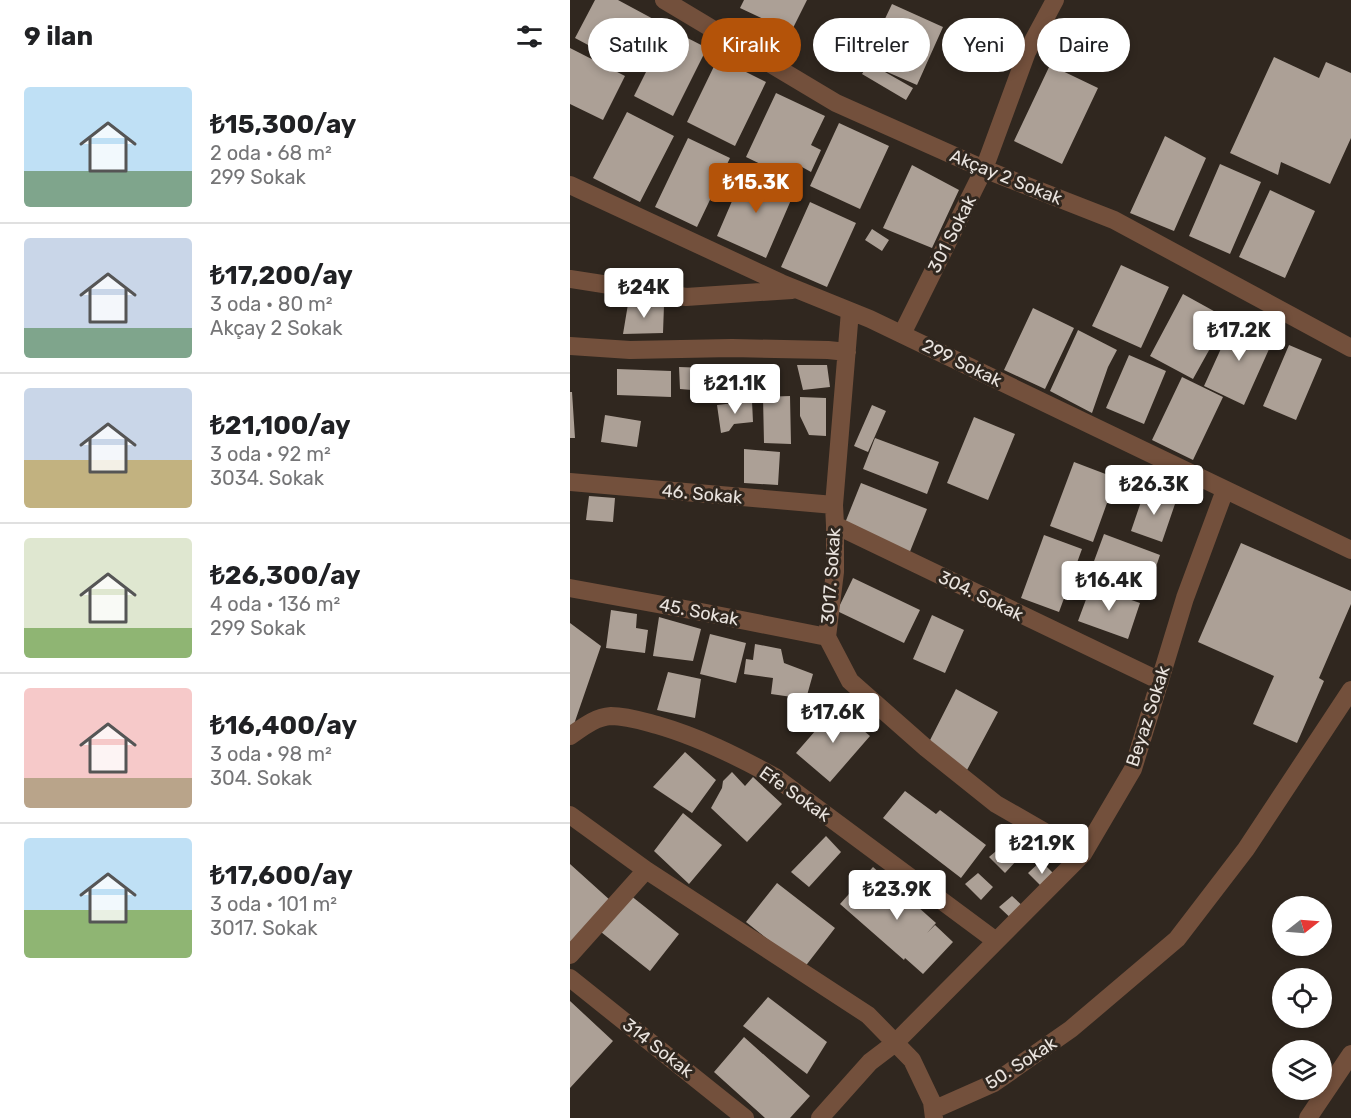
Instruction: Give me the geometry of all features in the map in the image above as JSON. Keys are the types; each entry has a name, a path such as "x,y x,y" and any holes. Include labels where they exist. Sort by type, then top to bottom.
{"street":[{"name":"Akçay 2 Sokak","path":"664,0 836,103 984,169 1114,220 1351,348"},
{"name":"301 Sokak","path":"902,334 984,169 1027,52 1054,0"},
{"name":"299 Sokak","path":"570,185 797,289 902,334 1351,550"},
{"path":"570,279 686,297 797,289"},
{"name":"3017. Sokak","path":"850,311 834,505 835,572 827,638 850,681 926,748 996,804 1083,854"},
{"path":"570,346 630,351 732,348 847,352"},
{"name":"46. Sokak","path":"570,482 834,505"},
{"name":"Beyaz Sokak","path":"820,1118 870,1062 896,1043 1083,854 1133,769 1185,598 1225,490"},
{"name":"304. Sokak","path":"835,525 1160,681"},
{"name":"45. Sokak","path":"570,588 827,638"},
{"name":"50. Sokak","path":"570,815 646,870 868,1015 912,1060 932,1102 933,1114 994,1083 1071,1029 1177,939 1246,849 1351,690"},
{"name":"Efe Sokak","path":"570,736 591,721 610,716 634,719 708,743 775,777 996,941"},
{"path":"570,955 646,870"},
{"name":"314 Sokak","path":"570,978 745,1118"},
{"path":"1308,1118 1351,1054"}],"building":[{"path":"595,0 618,0 651,18 588,18 588,45 575,38"},
{"path":"744,0 807,0 798,18 761,18 740,8"},
{"path":"892,4 923,18 885,18"},
{"path":"930,21 942,27 930,56"},
{"path":"689,39 701,45 701,60 673,116 634,96 646,72 689,72"},
{"path":"570,48 588,57 588,72 617,72 625,76 603,120 570,104"},
{"path":"1274,57 1319,78 1326,62 1351,73 1351,138 1330,184 1281,162 1278,175 1230,153"},
{"path":"711,72 746,72 766,82 735,146 687,122"},
{"path":"863,72 885,72 913,88 906,100 862,74"},
{"path":"887,72 923,72 917,85"},
{"path":"1047,72 1065,72 1098,88 1062,164 1014,141"},
{"path":"776,93 825,116 811,145 821,150 811,172 802,167 796,181 746,157"},
{"path":"627,112 674,136 640,202 593,178"},
{"path":"839,123 889,146 860,209 810,186"},
{"path":"1165,136 1206,158 1174,231 1130,213"},
{"path":"688,138 730,158 697,227 655,207"},
{"path":"1220,164 1261,182 1230,254 1189,236"},
{"path":"912,165 959,190 932,248 883,228"},
{"path":"745,171 794,193 766,258 717,236"},
{"path":"1270,190 1315,211 1285,278 1239,257"},
{"path":"810,202 856,223 827,287 781,267"},
{"path":"872,229 889,240 882,251 865,240"},
{"path":"1121,265 1169,287 1141,348 1092,326"},
{"path":"1183,294 1221,315 1207,340 1213,343 1193,379 1150,356"},
{"path":"628,304 664,305 663,333 623,334"},
{"path":"1033,308 1074,328 1045,389 1004,370"},
{"path":"1234,320 1274,338 1244,405 1204,386"},
{"path":"1078,330 1117,350 1108,367 1092,413 1050,391"},
{"path":"1289,345 1322,359 1296,420 1263,406"},
{"path":"1129,355 1166,371 1144,424 1106,408"},
{"path":"797,365 827,365 830,387 803,390"},
{"path":"679,367 736,369 735,399 704,401 692,390 680,389"},
{"path":"617,369 671,371 671,397 617,395"},
{"path":"1182,377 1223,397 1193,460 1152,440"},
{"path":"570,392 572,392 575,438 570,438"},
{"path":"790,396 791,444 764,443 763,397"},
{"path":"800,397 826,398 826,436 809,435 800,416"},
{"path":"752,401 753,422 734,424 729,431 721,433 717,405"},
{"path":"872,405 886,411 868,452 854,446"},
{"path":"605,415 641,421 637,447 601,442"},
{"path":"974,417 1015,434 988,500 947,483"},
{"path":"875,438 939,462 927,494 863,469"},
{"path":"744,449 780,452 778,485 744,483"},
{"path":"1074,462 1116,478 1093,542 1050,526"},
{"path":"861,483 927,509 909,554 843,528"},
{"path":"1145,490 1176,501 1162,542 1131,531"},
{"path":"589,496 615,498 613,522 586,520"},
{"path":"1104,534 1160,555 1147,593 1090,572"},
{"path":"1044,535 1082,549 1059,612 1021,598"},
{"path":"1241,543 1351,591 1351,604 1319,678 1324,681 1297,743 1253,724 1274,676 1198,642"},
{"path":"853,578 920,610 904,643 837,611"},
{"path":"1091,586 1140,603 1128,639 1078,621"},
{"path":"611,610 637,614 636,628 648,630 645,653 606,648"},
{"path":"932,615 964,630 945,673 913,659"},
{"path":"659,617 701,629 693,661 653,656"},
{"path":"570,623 601,646 570,733"},
{"path":"710,634 746,643 736,683 700,674"},
{"path":"755,644 781,649 784,663 813,674 806,699 771,694 773,678 744,674 746,659 753,660"},
{"path":"668,672 701,679 695,718 657,710"},
{"path":"956,689 998,712 967,770 926,748"},
{"path":"836,707 870,736 830,782 796,753"},
{"path":"685,752 716,780 692,813 653,787"},
{"path":"732,772 745,786 753,777 782,804 747,842 711,808 722,788 723,781"},
{"path":"905,791 936,814 940,810 986,845 961,878 883,818"},
{"path":"683,813 722,845 689,884 654,851"},
{"path":"826,836 841,852 809,887 791,872"},
{"path":"1002,846 1017,860 1005,873 989,857"},
{"path":"1041,861 1056,876 1044,889 1028,873"},
{"path":"570,864 611,901 570,949"},
{"path":"873,867 936,923 927,933 935,925 953,942 923,974 840,904"},
{"path":"978,873 993,887 981,900 965,884"},
{"path":"777,883 835,928 804,968 746,922"},
{"path":"630,895 679,934 650,971 601,932"},
{"path":"1012,896 1027,910 1016,923 999,907"},
{"path":"768,997 827,1042 807,1074 743,1026"},
{"path":"570,1001 613,1041 570,1088"},
{"path":"744,1037 810,1096 790,1118 765,1118 714,1072"}]}
